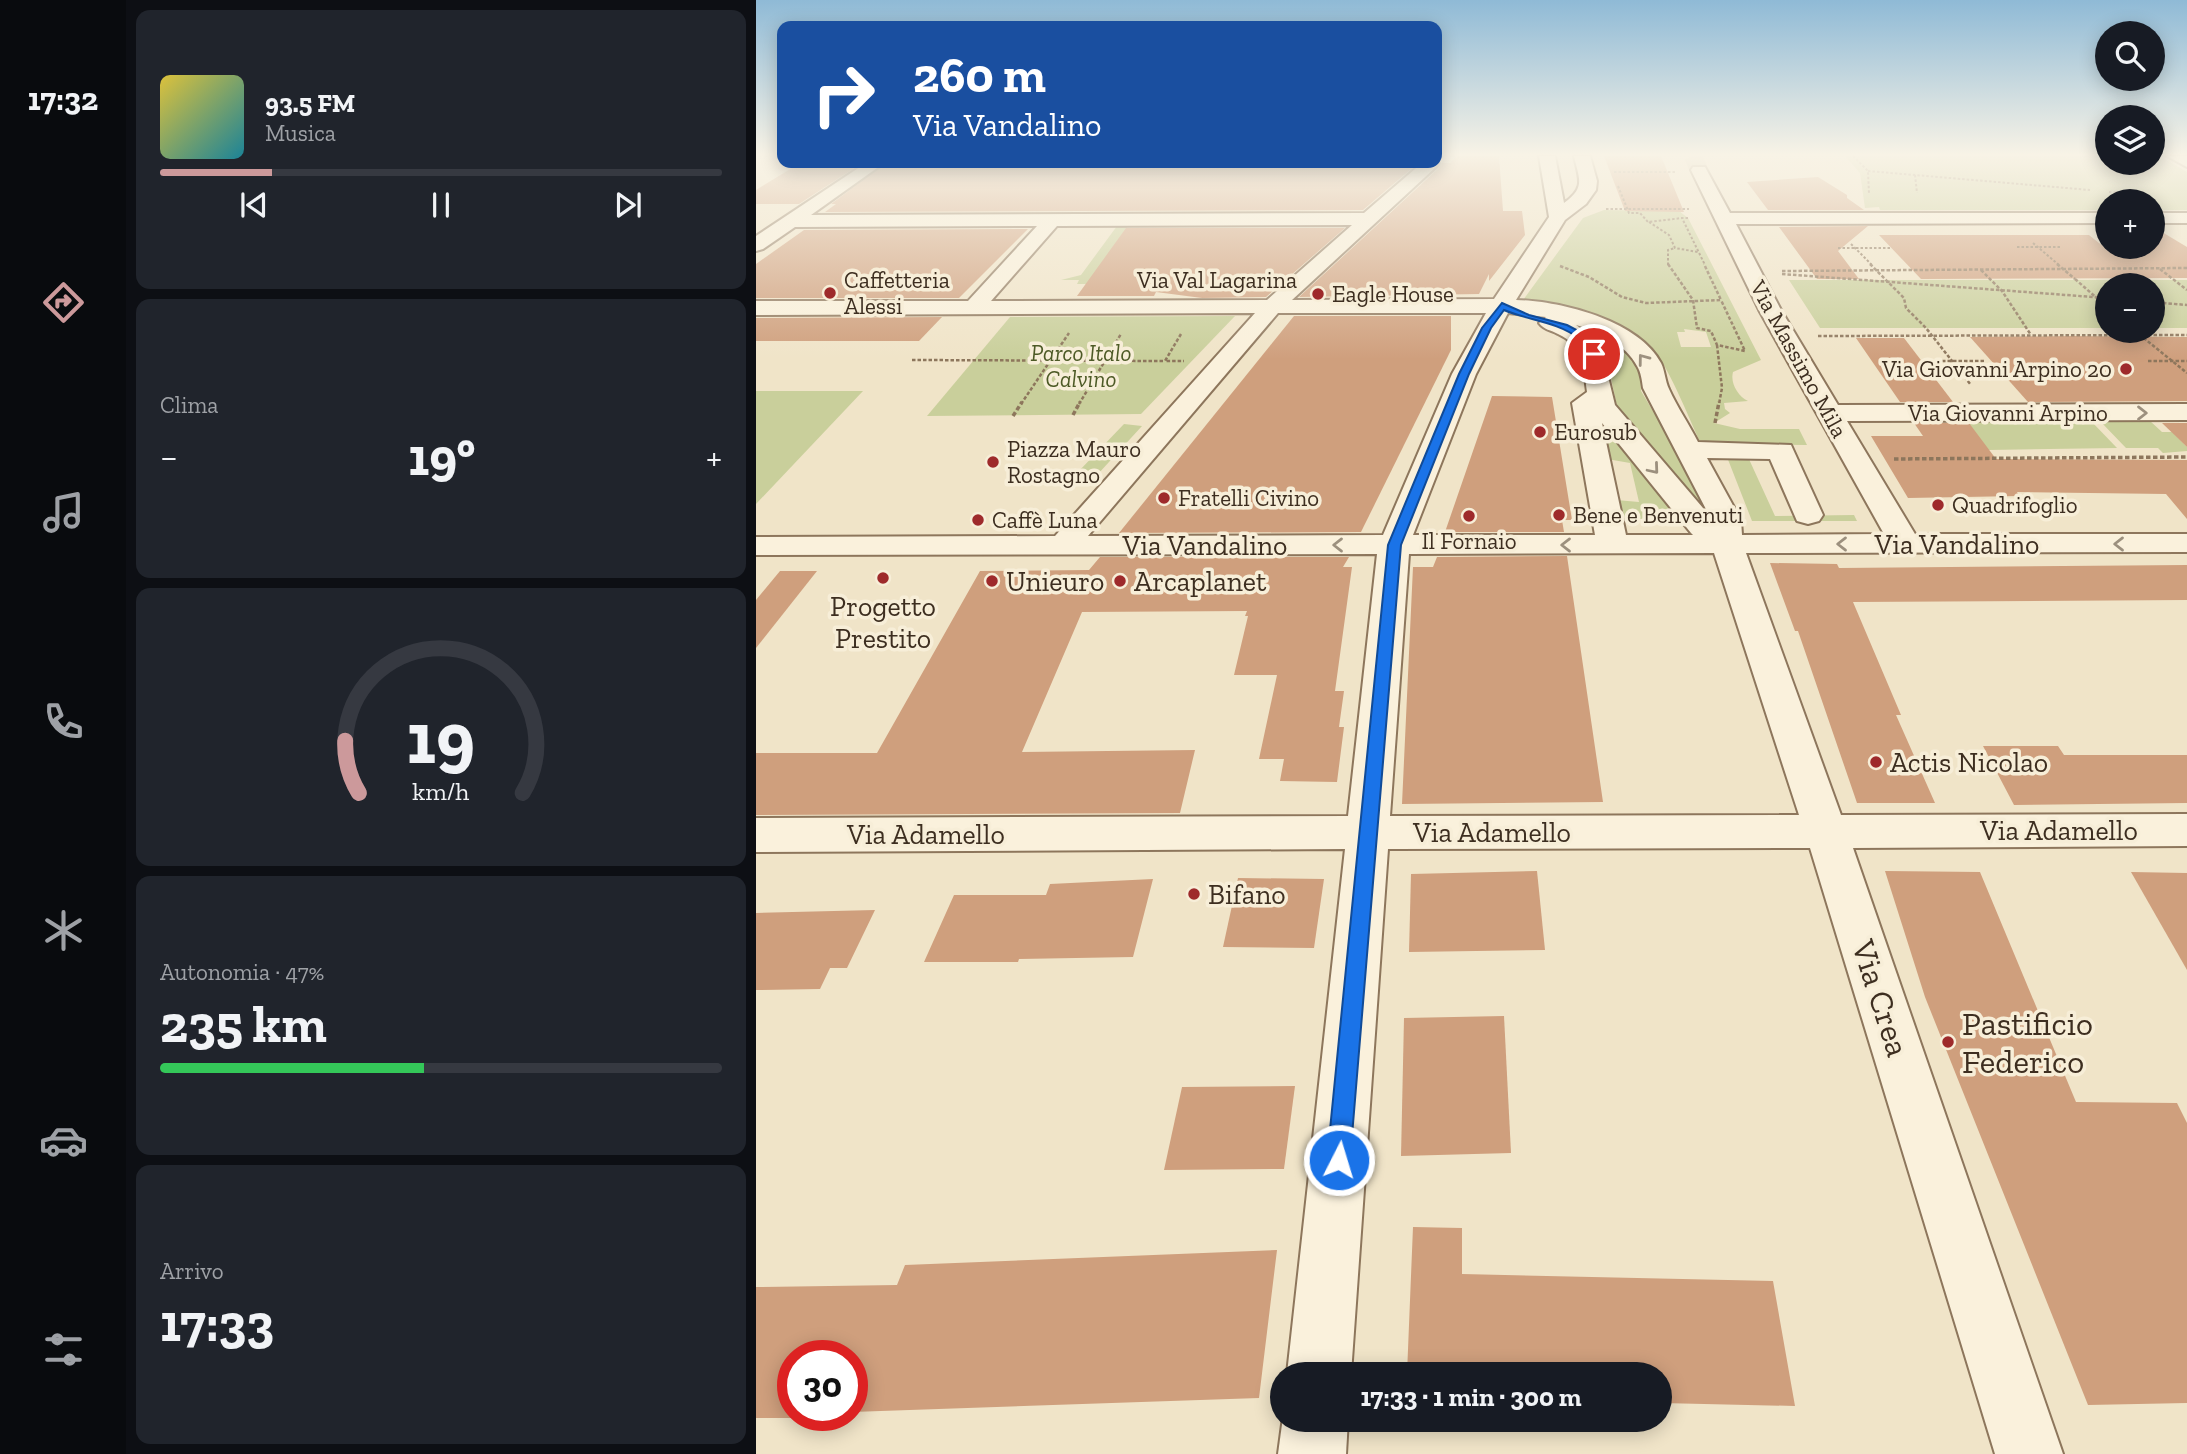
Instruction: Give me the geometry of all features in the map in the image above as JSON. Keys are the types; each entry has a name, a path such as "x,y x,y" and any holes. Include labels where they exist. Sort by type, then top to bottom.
{"street":[{"path":"756,245 786,224"},
{"path":"974,307 1049,224"},
{"path":"1063,545 1272,307 1362,224"},
{"path":"1320,1362 1394,545 1464,374 1487,328 1553,224"},
{"name":"Via Massimo Mila","path":"1725,224 1828,413 1905,544"},
{"path":"1502,306 1526,317 1564,327 1583,337 1594,354 1602,407 1697,521 1727,544"},
{"path":"1502,306 1531,307 1574,317 1608,328 1632,345 1649,364 1656,388 1726,520 1727,544"},
{"name":"Via Val Lagarina","path":"756,308 1502,306"},
{"path":"1600,395 1585,403 1612,545"},
{"name":"Via Giovanni Arpino","path":"1828,413 2187,412"},
{"path":"1689,450 1781,451 1808,514"},
{"name":"Via Vandalino","path":"759,549 1063,545 2187,543"},
{"name":"Via Crea","path":"1727,544 1827,831 2029,1454"},
{"name":"Via Adamello","path":"756,835 2187,830"},
{"path":"1312,1454 1314,1432"}],"path":[{"path":"1651,224 1669,235 1675,248"},
{"path":"1685,224 1745,351 1717,345"},
{"path":"1835,224 1904,298 1906,308 1993,413"},
{"path":"2017,247 2062,247"},
{"path":"1698,252 1675,248 1668,250 1668,266 1693,300 1697,328 1711,331 1717,345 1722,388 1715,429 1721,451"},
{"path":"1838,248 1892,248"},
{"path":"1550,262 1589,277 1622,296 1646,303 1721,300"},
{"path":"2160,268 2187,290"},
{"path":"1750,272 2187,268"},
{"path":"2063,269 2095,296"},
{"path":"1981,270 2002,290 2018,316 2019,324 2032,335"},
{"path":"1750,272 2095,298"},
{"path":"2165,303 2187,304"},
{"path":"1073,415 1125,327 1096,327 1110,307"},
{"path":"1013,416 1073,327"},
{"path":"1165,361 1184,327"},
{"path":"1785,336 2095,335"},
{"path":"2165,335 2187,335"},
{"path":"2150,343 2187,373"},
{"path":"912,360 1224,361"},
{"path":"1931,361 1984,361"},
{"path":"2148,361 2187,361"},
{"path":"1855,459 2187,457"}],"green space":[{"path":"1579,224 1691,224 1761,360 1733,372 1736,389 1748,401 1724,403 1725,409 1730,413 1714,423 1740,429 1799,429 1807,445 1701,444 1669,375 1647,343 1604,320 1523,300","holes":["1684,329 1706,332 1711,347 1681,347 1677,332 1685,332"]},
{"path":"1117,226 1128,226 1087,284 1077,284 1079,280 1061,280 1081,275"},
{"path":"1789,280 2095,280 2095,328 1820,328"},
{"path":"2165,280 2187,280 2187,328 2165,328"},
{"name":"Parco Italo Calvino","path":"1235,316 1141,414 927,416 1010,317"},
{"path":"1559,317 1614,339 1640,365 1641,391 1716,517 1710,518 1618,411 1606,355 1601,346 1588,331"},
{"path":"756,391 863,391 756,504"},
{"path":"1598,415 1687,519 1620,519 1616,500 1639,502 1630,463 1607,459"},
{"path":"2091,421 2117,448 1988,450 1966,422"},
{"path":"2100,421 2150,421 2162,432 2172,432 2187,447 2187,451 2163,453 2158,448 2126,448"},
{"path":"1124,424 1142,426 1098,474 1078,472"},
{"path":"1727,457 1748,457 1775,516 1854,515 1857,521 1752,521"}],"building":[{"path":"1378,224 1524,224 1525,235 1489,281 1489,274 1479,294 1299,297"},
{"path":"1868,226 1838,251 1859,279 1817,279 1779,227"},
{"path":"1126,228 1345,228 1266,297 1202,298 1156,292 1154,296 1077,296"},
{"path":"1028,229 959,298 756,298 756,264 804,230"},
{"path":"2165,234 2187,247 2187,278 2165,278 2165,273 2095,273 2095,278 1921,279 1879,235 2089,235 2095,240 2095,259 2165,259"},
{"path":"1294,316 1451,316 1451,350 1361,532 1119,533"},
{"path":"942,317 919,341 756,341 756,318"},
{"path":"2095,336 2095,343 2165,343 2165,337 2187,337 2187,401 2028,402 1970,337"},
{"path":"1856,338 1904,338 1953,402 1900,402"},
{"path":"1492,396 1552,397 1572,520 1562,520 1564,532 1445,532"},
{"path":"1914,423 1969,423 1996,459 2187,460 2187,519 2166,494 2017,492 2019,496 1908,498 1871,436 1923,436"},
{"path":"2162,423 2187,423 2187,447"},
{"path":"1567,556 1603,802 1402,804 1413,567 1433,567 1437,557"},
{"path":"1100,557 1349,557 1343,567 1352,567 1335,691 1344,691 1339,727 1344,727 1337,782 1280,781 1284,759 1259,759 1277,675 1234,675 1247,611 1082,612 1022,752 1195,750 1180,813 756,815 756,753 877,753 980,571 1089,570"},
{"path":"1770,563 1837,564 1839,568 2187,565 2187,600 1853,602 1901,715 1896,715 1935,803 1857,803 1798,631 1795,631"},
{"path":"780,571 817,571 756,648 756,600"},
{"path":"1983,746 2058,746 2064,755 2187,755 2187,803 2014,805"},
{"path":"1537,871 1545,950 1409,952 1411,874"},
{"path":"1885,871 1980,872 2076,1102 2177,1103 2187,1123 2187,1403 2088,1405 1925,997"},
{"path":"2131,872 2187,873 2187,970"},
{"path":"1238,878 1324,879 1314,948 1223,947"},
{"path":"1153,879 1133,957 1019,959 1018,962 924,962 954,895 1046,895 1050,884"},
{"path":"875,910 847,968 830,968 820,989 756,990 756,913"},
{"path":"1504,1016 1511,1153 1401,1156 1404,1018"},
{"path":"1295,1086 1284,1169 1164,1170 1182,1087"},
{"path":"1413,1227 1462,1228 1462,1274 1773,1281 1795,1406 1672,1403 1672,1362 1407,1362"},
{"path":"1277,1250 1259,1398 868,1411 868,1340 777,1340 777,1418 756,1418 756,1287 897,1285 905,1265"}],"place":[{"name":"Caffetteria Alessi","path":"830,293"},
{"name":"Eagle House","path":"1318,294"},
{"name":"Via Giovanni Arpino 20","path":"2126,369"},
{"name":"Eurosub","path":"1540,432"},
{"name":"Piazza Mauro Rostagno","path":"993,462"},
{"name":"Fratelli Civino","path":"1164,498"},
{"name":"Quadrifoglio","path":"1938,505"},
{"name":"Bene e Benvenuti","path":"1559,515"},
{"name":"Il Fornaio","path":"1469,516"},
{"name":"Caffè Luna","path":"978,520"},
{"name":"Progetto Prestito","path":"883,578"},
{"name":"Unieuro","path":"992,581"},
{"name":"Arcaplanet","path":"1120,581"},
{"name":"Actis Nicolao","path":"1876,762"},
{"name":"Bifano","path":"1194,894"},
{"name":"Pastificio Federico","path":"1948,1042"}],"route":[{"path":"1339,1160 1394,545 1464,374 1487,328 1502,306 1526,317 1564,327 1583,337 1594,354"}]}
